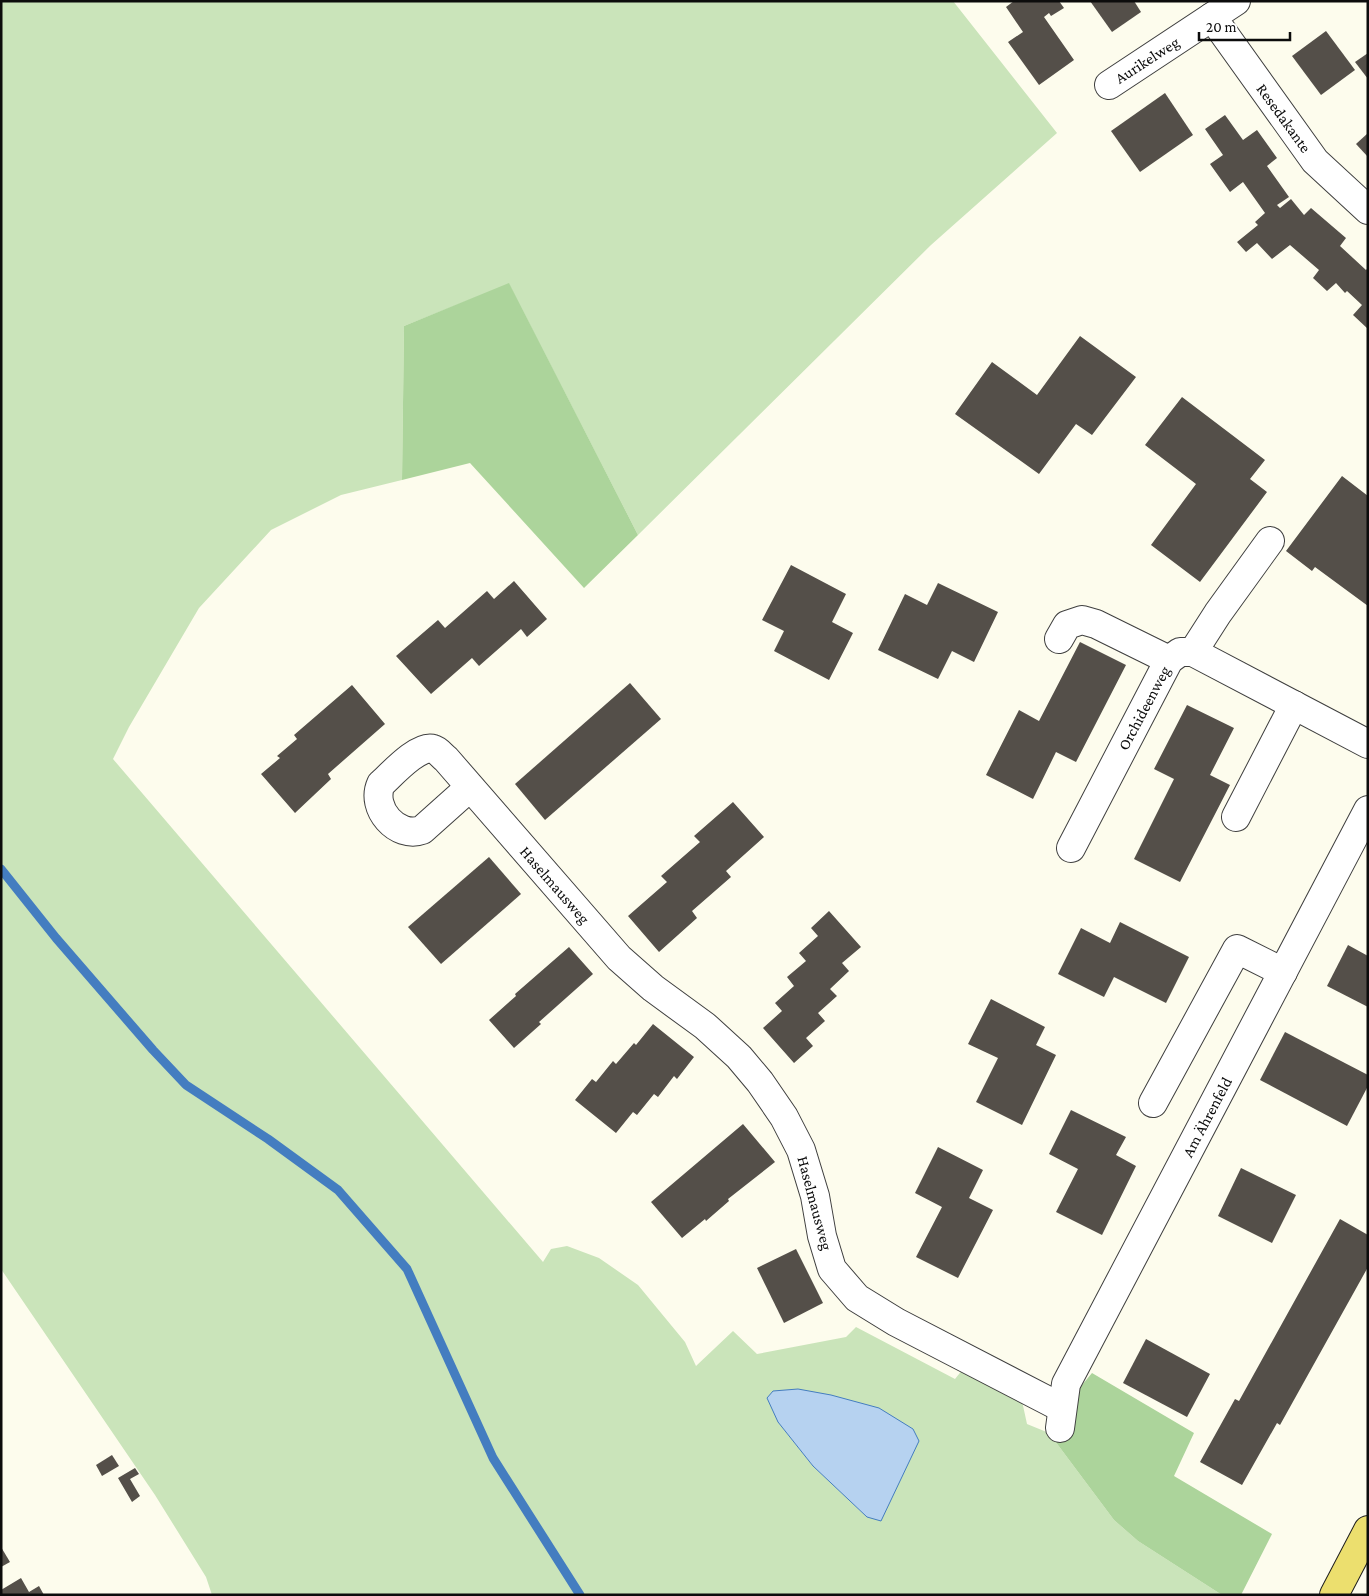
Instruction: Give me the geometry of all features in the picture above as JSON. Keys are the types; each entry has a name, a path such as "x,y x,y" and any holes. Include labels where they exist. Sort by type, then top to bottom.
{"main road":[{"path":"1334,1595 1368,1530"}],"street":[{"name":"Aurikelweg","path":"1108,85 1236,1"},
{"name":"Resedakante","path":"1212,17 1314,161 1368,210"},
{"name":"Orchideenweg","path":"1071,848 1181,656 1218,613 1270,541"},
{"path":"1059,639 1067,625 1082,620 1096,624 1181,656 1294,705 1368,744"},
{"path":"1236,817 1294,705"},
{"name":"Haselmausweg","path":"470,788 619,958 653,988 705,1026 739,1057 760,1082 784,1117 801,1150 815,1196 822,1236 832,1269 857,1298 1061,1418"},
{"name":"Am Ährenfeld","path":"1061,1418 1066,1384 1368,810"},
{"path":"1153,1103 1237,949 1283,972"}],"green space":[{"path":"1,1 953,1 1057,133 931,245 638,535 509,284 404,326 402,480 341,495 271,530 199,608 129,727 113,759 543,1262 551,1249 567,1246 599,1258 638,1285 685,1342 696,1366 733,1331 757,1354 846,1337 856,1327 955,1379 963,1369 1022,1401 1027,1424 1049,1433 1114,1520 1138,1541 1222,1595 212,1595 206,1577 155,1495 1,1269","holes":["778,1422 867,1517 813,1466"]},
{"path":"509,283 638,535 584,588 470,463 402,480 404,326"},
{"path":"1092,1373 1194,1433 1174,1476 1272,1534 1241,1595 1222,1595 1138,1541 1114,1520 1049,1433 1077,1391"}],"water":[{"path":"798,1389 831,1395 879,1408 913,1429 919,1441 881,1521 867,1517 813,1466 778,1422 767,1398 773,1391"}],"building":[{"path":"1014,1 1059,1 1064,8 1051,16 1049,13 1044,17 1074,60 1039,85 1008,42 1023,32 1006,7"},
{"path":"1090,1 1134,1 1141,12 1112,32"},
{"path":"1326,31 1355,70 1321,95 1292,56"},
{"path":"1368,53 1368,79 1355,62"},
{"path":"1165,93 1193,135 1140,172 1111,131"},
{"path":"1225,115 1243,140 1257,130 1277,158 1267,166 1289,197 1277,205 1280,208 1291,199 1304,215 1311,208 1346,238 1340,246 1366,270 1368,268 1368,329 1353,315 1362,305 1347,291 1345,293 1336,283 1327,291 1313,278 1319,270 1290,245 1272,259 1257,243 1246,252 1237,242 1258,225 1255,222 1265,213 1243,182 1230,192 1210,164 1223,155 1205,129"},
{"path":"1368,133 1368,157 1356,144"},
{"path":"1080,336 1136,377 1092,435 1076,424 1039,474 955,414 992,362 1037,395"},
{"path":"1182,397 1265,460 1250,479 1267,492 1200,582 1151,545 1196,484 1145,445"},
{"path":"1342,476 1368,496 1368,606 1315,567 1312,571 1286,551"},
{"path":"791,565 846,594 832,622 853,633 829,680 774,651 784,631 762,620"},
{"path":"514,581 547,619 527,637 521,629 479,666 472,658 431,694 396,656 438,620 445,628 487,591 494,599"},
{"path":"938,583 998,612 974,662 952,651 938,679 878,650 905,594 927,605"},
{"path":"1080,642 1126,665 1076,762 1056,752 1033,799 986,775 1019,710 1039,721"},
{"path":"630,683 661,719 545,820 515,784"},
{"path":"352,685 385,724 328,774 331,779 295,813 261,774 280,758 277,756 297,739 294,735"},
{"path":"1187,705 1234,728 1210,775 1230,785 1180,882 1134,859 1174,779 1154,769"},
{"path":"733,802 764,837 726,871 731,877 692,911 697,918 659,952 628,916 667,882 661,876 700,842 694,836"},
{"path":"489,857 521,894 441,964 408,927"},
{"path":"829,911 861,947 842,963 849,971 830,989 837,996 818,1013 825,1021 806,1038 813,1046 794,1063 763,1028 782,1011 775,1003 794,986 787,977 806,961 799,953 818,936 811,928"},
{"path":"1120,922 1189,957 1166,1003 1114,977 1104,997 1058,974 1081,928 1110,943"},
{"path":"1348,945 1368,956 1368,1007 1327,986"},
{"path":"569,947 593,974 539,1022 541,1024 514,1048 489,1020 516,996 515,994"},
{"path":"991,999 1045,1027 1036,1045 1056,1055 1022,1125 976,1102 998,1058 968,1044"},
{"path":"653,1024 694,1057 677,1079 674,1076 658,1097 654,1094 637,1115 633,1112 616,1133 575,1100 592,1079 596,1082 613,1061 616,1064 634,1043 636,1045"},
{"path":"1285,1032 1368,1075 1368,1086 1347,1126 1260,1080"},
{"path":"1071,1110 1126,1137 1116,1155 1136,1166 1102,1235 1056,1212 1078,1169 1049,1154"},
{"path":"743,1124 775,1162 728,1199 729,1201 706,1221 705,1219 682,1238 651,1202"},
{"path":"938,1147 983,1170 969,1198 993,1210 958,1278 916,1257 942,1207 915,1193"},
{"path":"1241,1168 1296,1195 1272,1243 1218,1216"},
{"path":"1340,1219 1368,1235 1368,1267 1280,1425 1277,1423 1242,1485 1200,1462 1235,1399 1239,1401"},
{"path":"796,1249 823,1303 784,1323 757,1268"},
{"path":"1146,1339 1210,1374 1187,1417 1123,1383"},
{"path":"112,1455 119,1466 102,1476 96,1465"},
{"path":"135,1468 139,1474 130,1479 140,1496 132,1502 118,1478"},
{"path":"1,1547 10,1562 1,1567"},
{"path":"21,1578 29,1592 39,1586 44,1595 1,1595 1,1590"}],"waterway":[{"path":"1,869 56,938 153,1050 186,1085 268,1139 338,1190 407,1269 493,1458 580,1595"}]}
